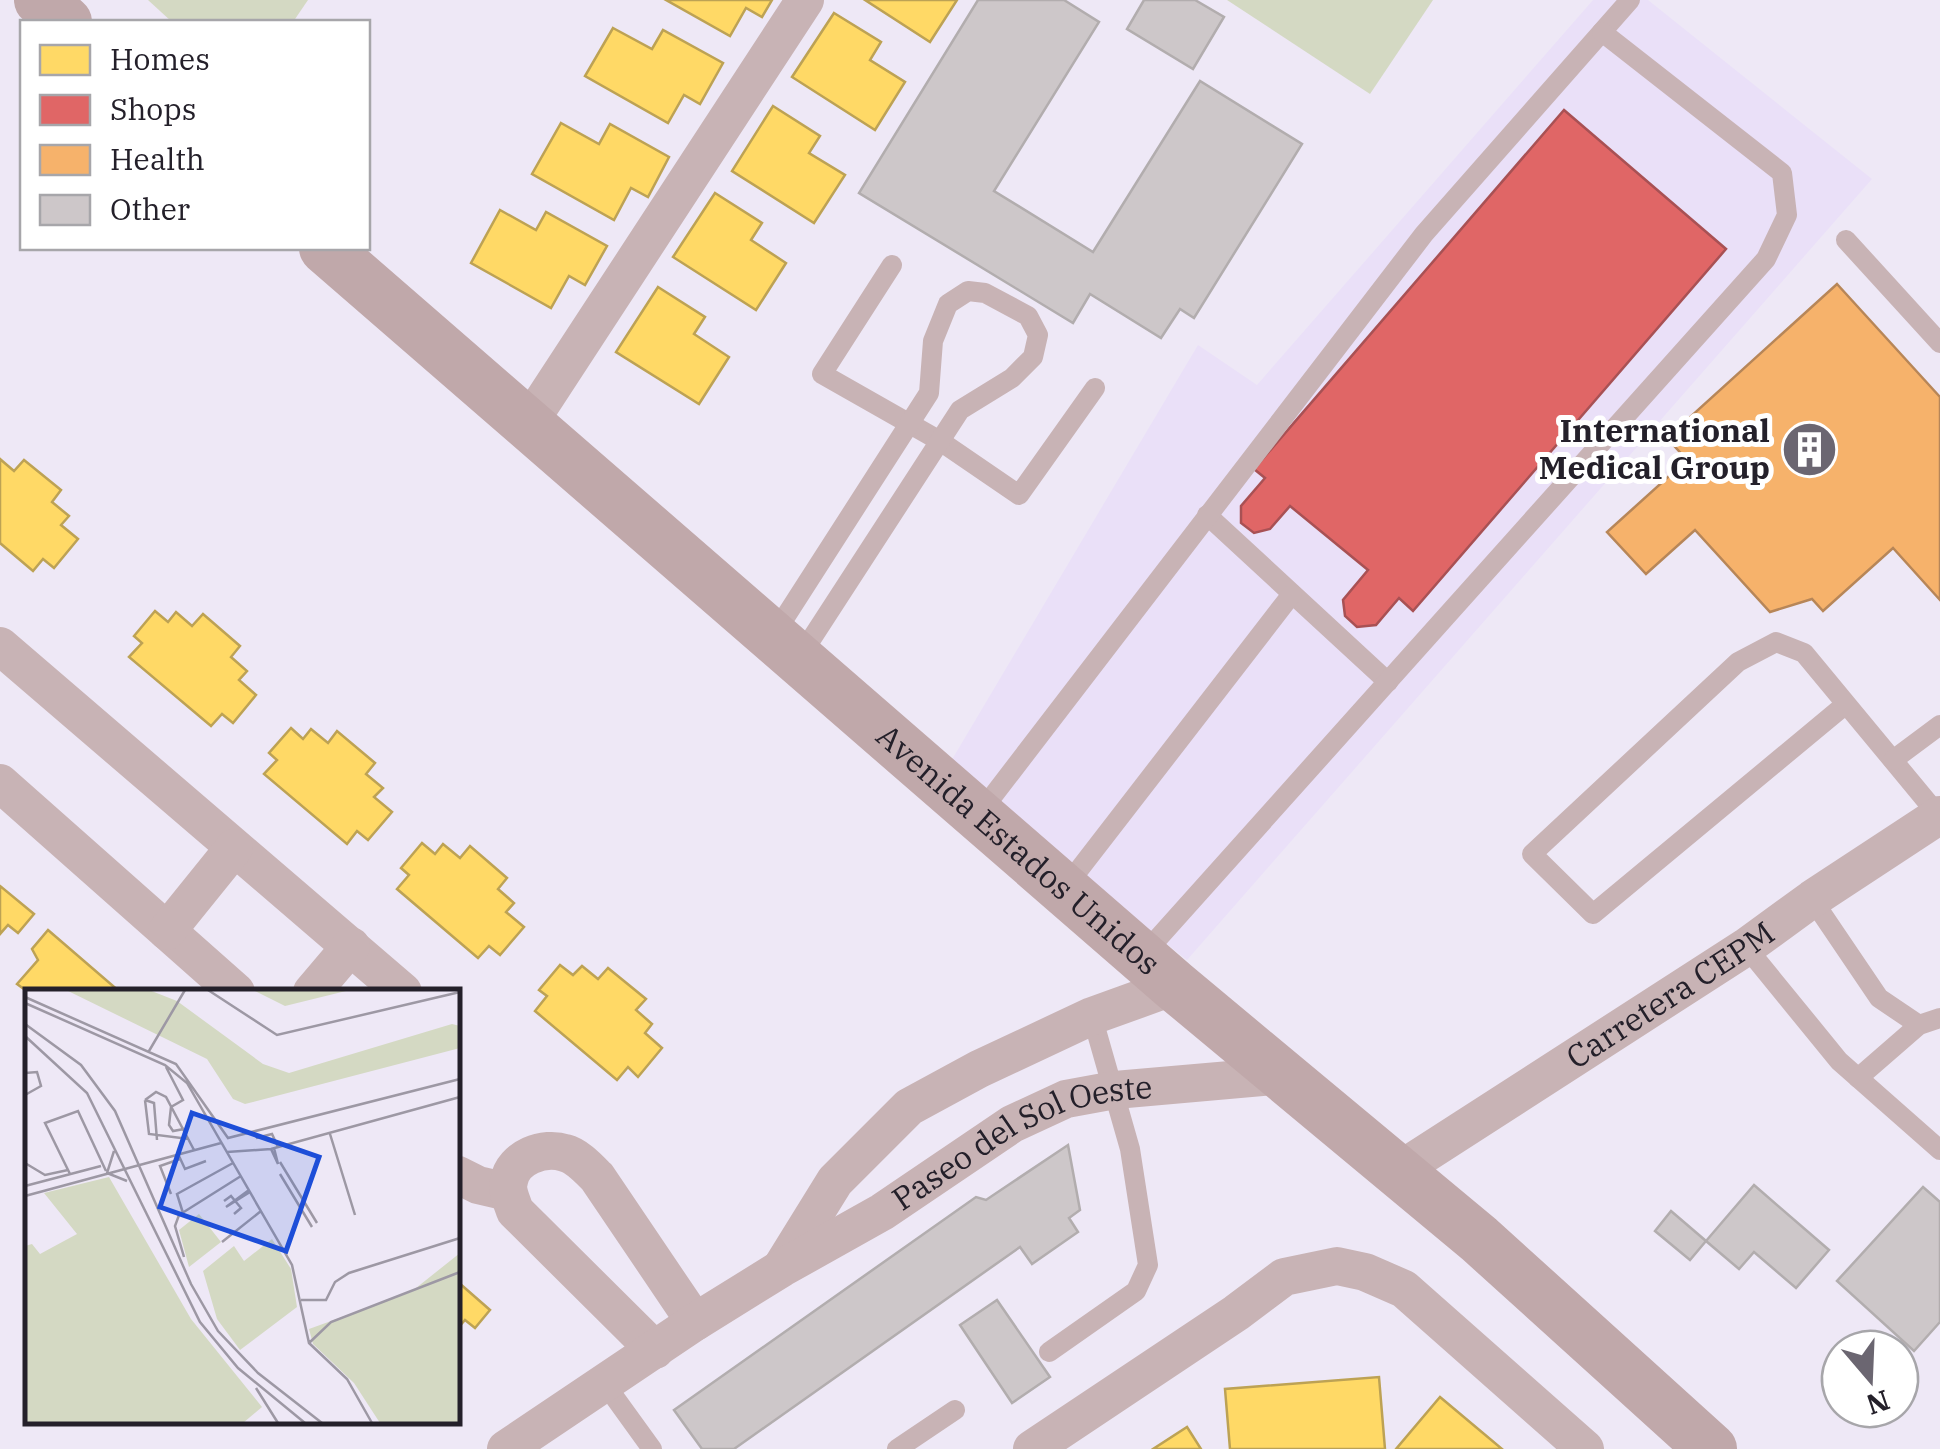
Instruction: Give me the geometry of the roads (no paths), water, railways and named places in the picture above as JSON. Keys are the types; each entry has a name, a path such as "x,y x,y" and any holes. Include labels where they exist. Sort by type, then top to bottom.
{"street":[{"path":"40,0 64,20"},
{"path":"528,424 805,0"},
{"name":"Avenida Estados Unidos","path":"327,250 1158,971 1400,1170 1711,1449"},
{"path":"0,646 401,989"},
{"path":"0,783 233,989"},
{"name":"Carretera CEPM","path":"1400,1170 1746,947 1939,816"},
{"path":"167,931 234,848"},
{"path":"315,989 351,946"},
{"name":"Paseo del Sol Oeste","path":"782,1268 834,1181 909,1107 978,1069 1092,1016 1158,971"},
{"path":"978,1069 1012,1124"},
{"name":"Paseo del Sol Oeste","path":"506,1449 695,1322 882,1212 1012,1124 1066,1099 1115,1090 1286,1076"},
{"path":"656,1350 516,1211 508,1192 509,1177 521,1160 548,1149 570,1153 596,1176 695,1322"},
{"path":"460,1176 508,1192"},
{"path":"1032,1449 1284,1277 1336,1266 1365,1272 1404,1289 1585,1449"}],"lane":[{"path":"978,815 1424,234 1630,0"},
{"path":"1158,971 1388,682 1766,260 1786,214 1782,173 1602,32"},
{"path":"1846,240 1940,343"},
{"path":"892,265 822,374 940,441 1019,495 1095,388"},
{"path":"968,291 984,293 1028,316 1038,334 1032,356 1012,378 960,410 785,648 929,393 934,341 948,304 968,291"},
{"path":"1207,515 1388,682"},
{"path":"1064,889 1292,594"},
{"path":"1846,704 1593,914 1532,854 1738,662 1776,642 1804,653 1939,816"},
{"path":"1892,760 1940,725"},
{"path":"1812,899 1879,998 1930,1021 1858,1078"},
{"path":"1746,947 1839,1060 1940,1150"},
{"path":"1048,1352 1136,1290 1148,1265 1130,1148 1092,1016"},
{"path":"605,1384 652,1449"},
{"path":"897,1449 955,1410"}],"place":[{"name":"International Medical Group","path":"1809,449"}]}
